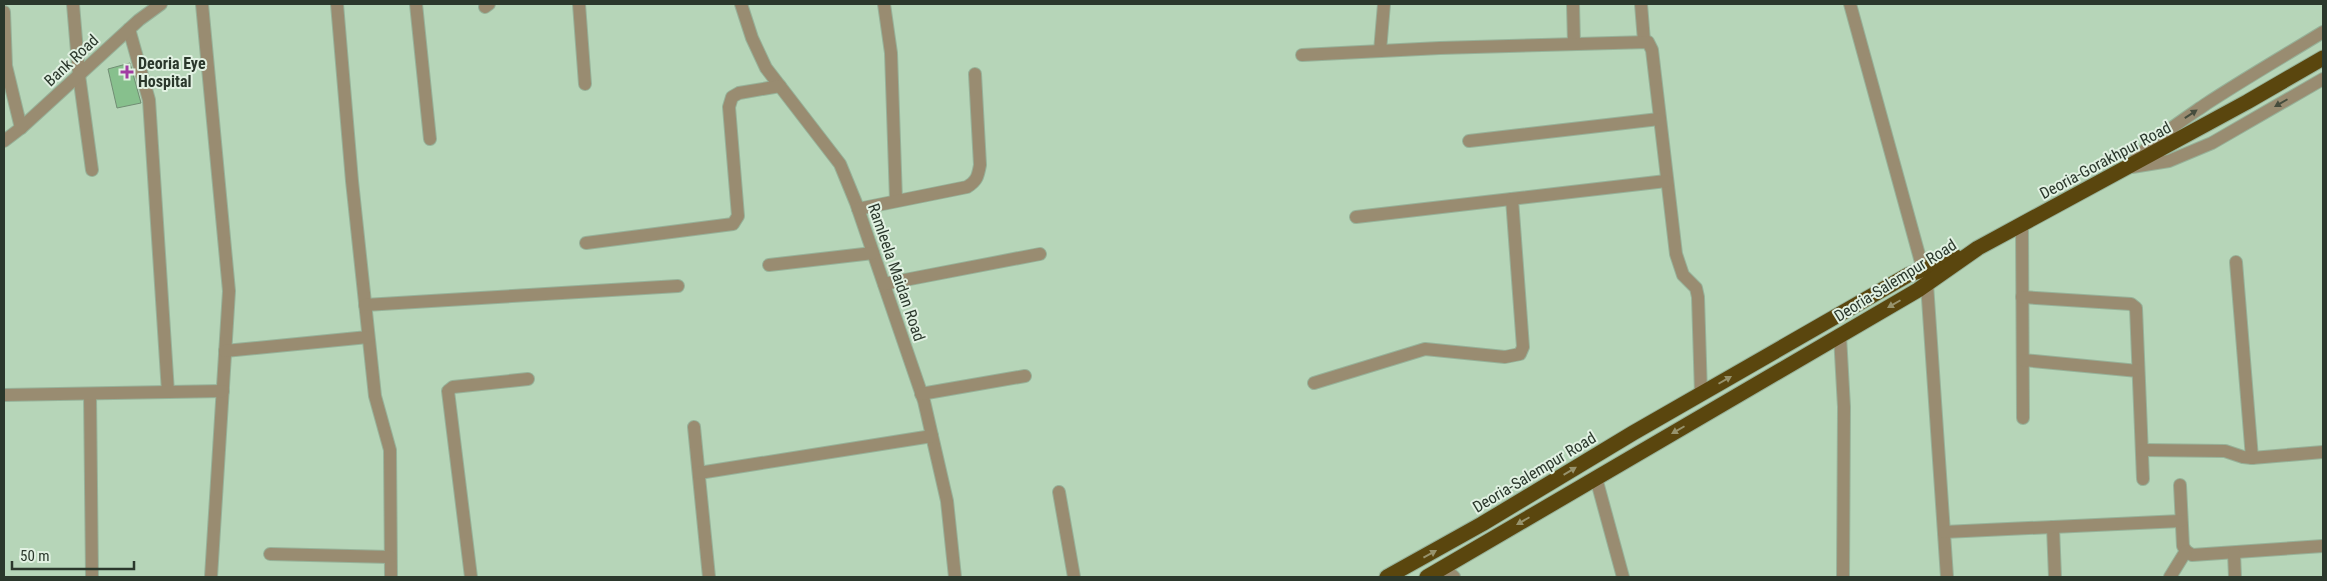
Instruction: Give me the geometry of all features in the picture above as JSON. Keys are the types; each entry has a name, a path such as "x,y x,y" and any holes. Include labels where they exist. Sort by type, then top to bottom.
{"highway":[{"name":"Deoria-Gorakhpur Road","path":"1978,248 2247,102 2323,58"},
{"name":"Deoria-Salempur Road","path":"1427,577 1449,572 1596,478 1840,336 1925,277 1978,248"},
{"name":"Deoria-Salempur Road","path":"1387,577 1482,524 1701,394 1908,275 1925,277"}],"street":[{"path":"73,4 79,75 92,170"},
{"name":"Bank Road","path":"4,141 21,128 129,29 161,4"},
{"path":"202,4 229,291 211,577"},
{"path":"337,4 352,181 375,396 390,450 391,577"},
{"path":"416,4 430,139"},
{"path":"578,4 585,84"},
{"name":"Ramleela Maidan Road","path":"741,4 752,38 766,68 840,164 858,209 921,394 947,501 955,577"},
{"path":"884,4 891,52 896,200"},
{"path":"1380,51 1384,4"},
{"path":"1573,4 1574,44"},
{"path":"1640,4 1644,41"},
{"path":"1850,4 1925,277 1947,577"},
{"path":"4,12 6,66 21,128"},
{"path":"129,29 149,100 168,392"},
{"path":"2127,168 2152,142 2170,129 2240,82 2323,32"},
{"path":"1302,55 1648,42 1652,50 1666,181 1678,264 1683,275 1696,288 1698,297 1701,394"},
{"path":"858,209 967,187 974,183 980,165 975,74"},
{"path":"2127,168 2169,161 2212,143 2323,79"},
{"path":"586,243 733,224 738,216 729,107 732,97 739,93 780,86"},
{"path":"1470,141 1659,119"},
{"path":"1356,216 1666,181"},
{"path":"1314,383 1425,349 1505,357 1520,354 1523,347 1512,199"},
{"path":"2022,225 2023,418"},
{"path":"768,265 873,253"},
{"path":"884,284 1040,254"},
{"path":"2236,262 2252,458"},
{"path":"365,306 678,286"},
{"path":"2022,297 2134,306 2137,313 2143,479"},
{"path":"1840,336 1844,408 1843,577"},
{"path":"226,351 368,337"},
{"path":"2022,360 2138,371"},
{"path":"921,394 1025,376"},
{"path":"471,577 448,391 453,387 528,379"},
{"path":"4,396 223,391"},
{"path":"90,394 92,577"},
{"path":"694,428 709,577"},
{"path":"699,473 932,436"},
{"path":"2142,450 2225,451 2252,458 2323,452"},
{"path":"1596,478 1622,577"},
{"path":"2180,485 2183,546 2186,552 2192,555 2323,546"},
{"path":"1059,492 1074,577"},
{"path":"1944,532 2181,520"},
{"path":"2053,527 2054,577"},
{"path":"2170,577 2186,552"},
{"path":"2234,553 2236,577"},
{"path":"270,554 390,557"}],"building":[{"path":"130,63 141,103 117,108 108,69"}],"place":[{"name":"Deoria Eye Hospital","path":"127,72"}]}
